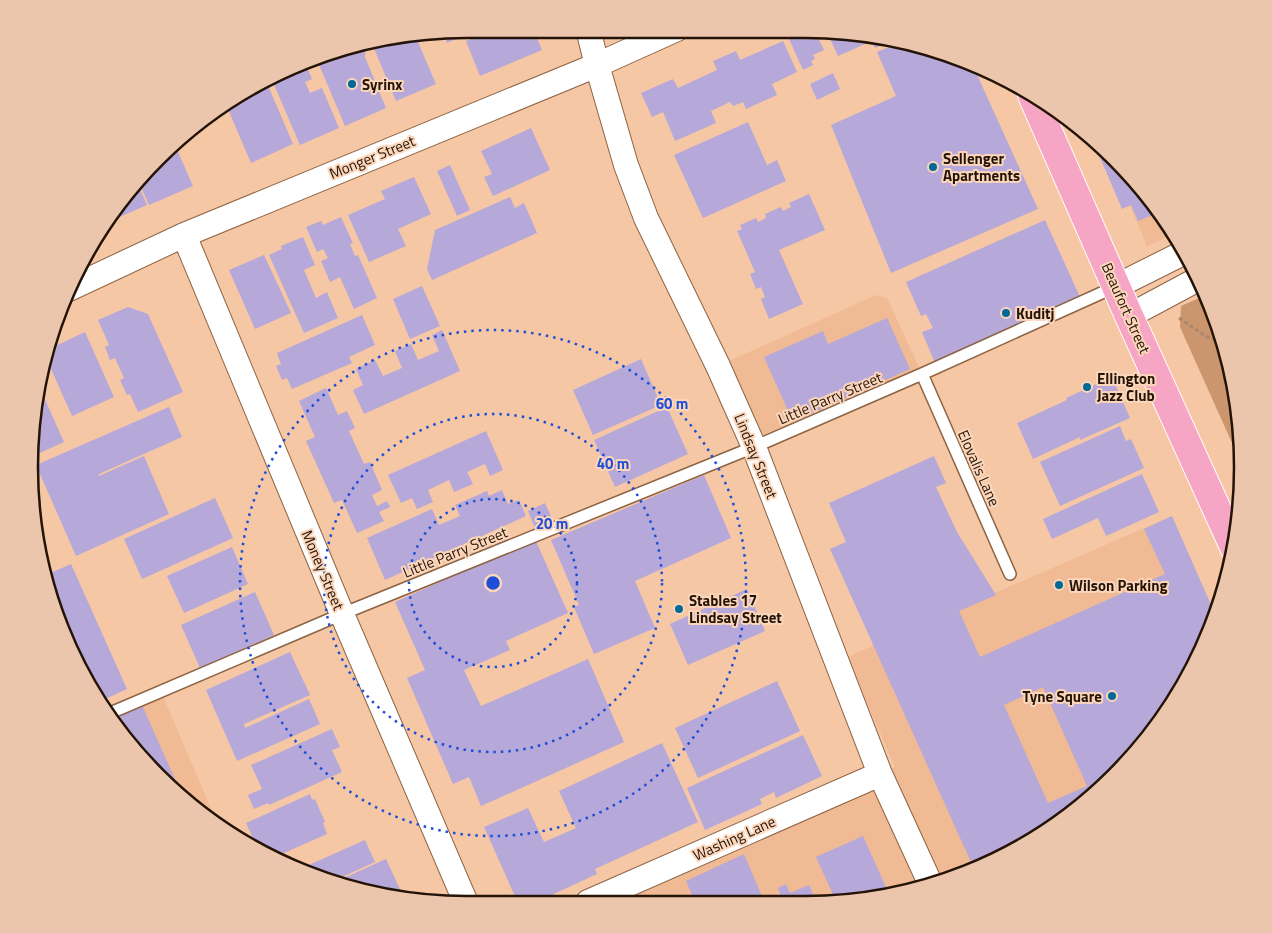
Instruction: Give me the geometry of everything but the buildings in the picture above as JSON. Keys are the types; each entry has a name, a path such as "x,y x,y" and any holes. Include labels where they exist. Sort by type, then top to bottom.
{"main road":[{"name":"Beaufort Street","path":"1037,105 1129,316 1229,535"}],"street":[{"name":"Lindsay Street","path":"590,38 596,65 626,165 646,218 718,366 754,447 880,774 928,878"},
{"name":"Monger Street","path":"78,285 184,235 596,65 657,38"},
{"name":"Money Street","path":"184,235 342,614 463,896"},
{"path":"1117,286 1179,255"},
{"path":"1129,316 1192,282"},
{"name":"Washing Lane","path":"602,896 880,774"}],"lane":[{"name":"Little Parry Street","path":"114,711 342,614 754,447 1117,286"},
{"name":"Elovalis Lane","path":"922,374 1010,574"}],"path":[{"path":"1178,317 1207,337 1215,339"}],"shaded area":[{"path":"1115,170 1146,205 1168,237 1147,246"},
{"path":"876,295 887,298 922,374 754,447 718,366"},
{"path":"1200,298 1202,302 1220,355 1231,411 1234,448 1180,327 1181,306"},
{"path":"1172,516 1211,608 1190,656 1162,705 1146,728 1109,770 1067,807 1044,823 1020,838 970,863 917,881 861,892 834,895 602,896 895,767 847,657"},
{"path":"159,687 213,812 163,770 126,728 112,708"}],"place":[{"name":"Syrinx","path":"352,84"},
{"name":"Sellenger Apartments","path":"933,167"},
{"name":"Kuditj","path":"1006,313"},
{"name":"Ellington Jazz Club","path":"1087,387"},
{"name":"Wilson Parking","path":"1059,585"},
{"name":"Stables 17 Lindsay Street","path":"679,609"},
{"name":"Tyne Square","path":"1112,696"}]}
